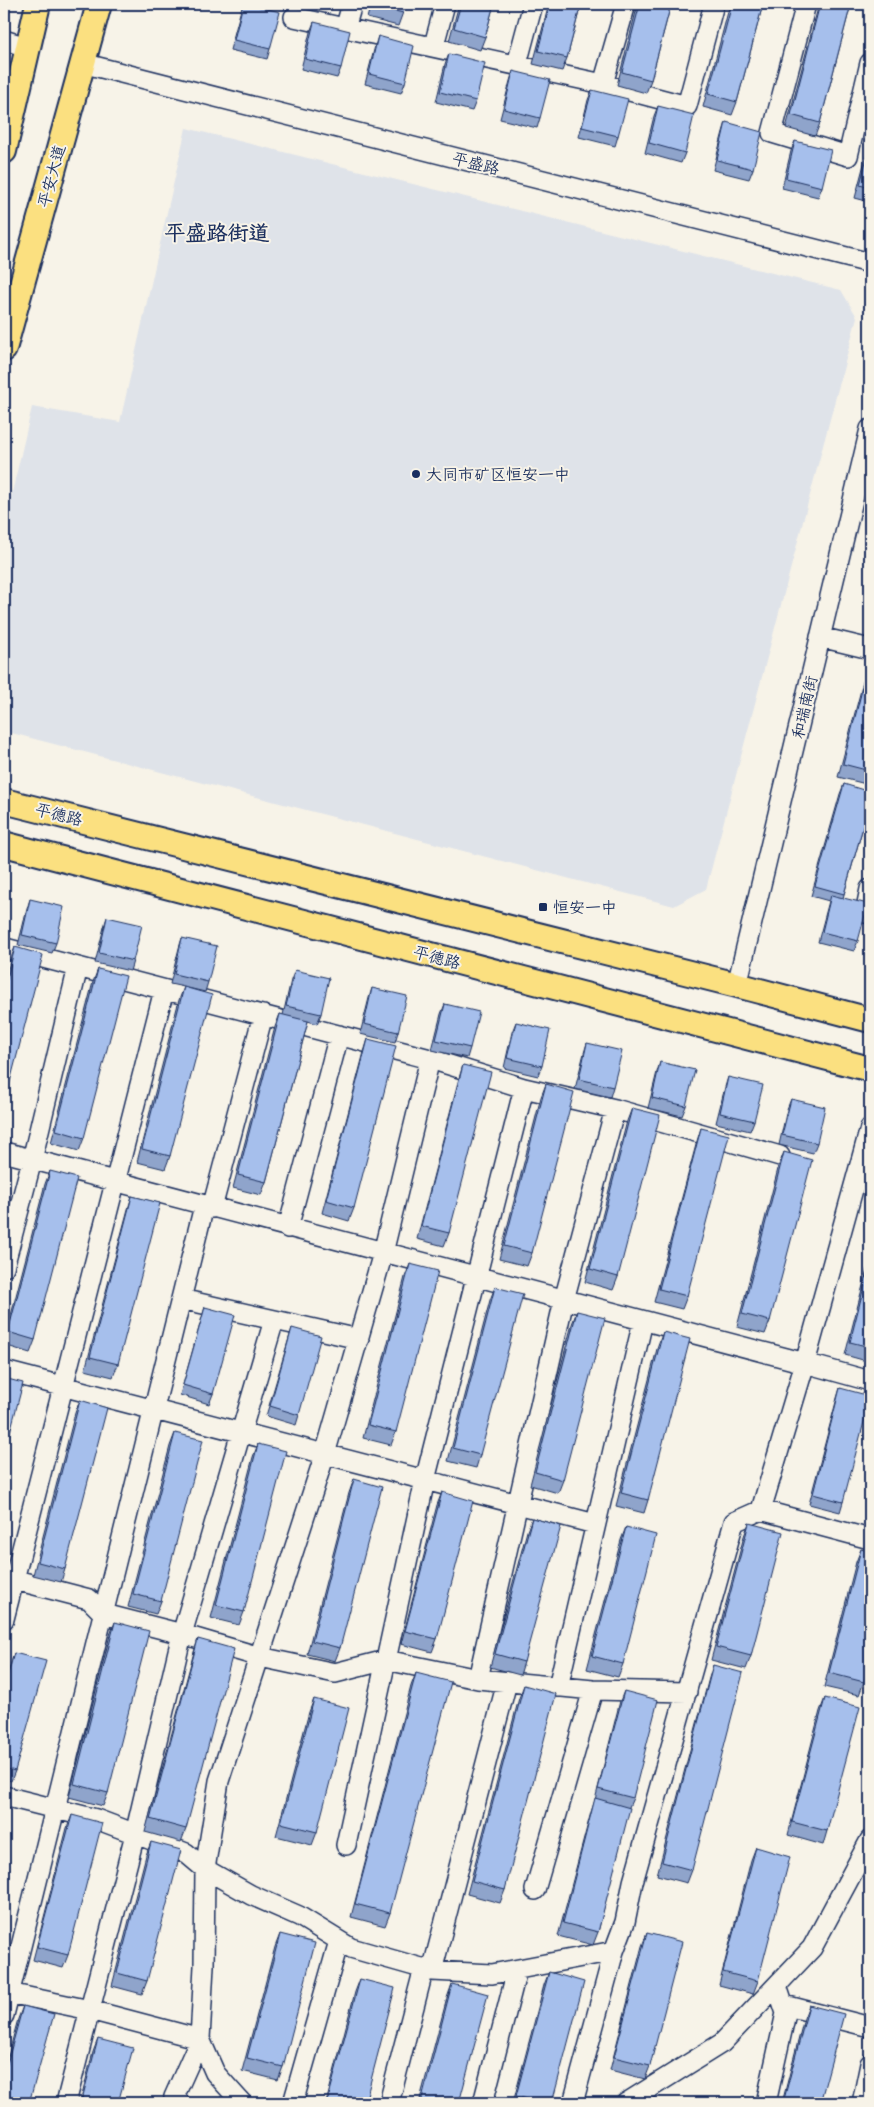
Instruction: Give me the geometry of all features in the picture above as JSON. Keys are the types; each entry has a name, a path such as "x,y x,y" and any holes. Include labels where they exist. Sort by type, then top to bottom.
{"main road":[{"path":"4,151 38,4"},
{"name":"平安大道","path":"4,349 99,4"},
{"name":"平德路","path":"4,800 870,1020"},
{"name":"平德路","path":"4,844 870,1069"}],"street":[{"path":"346,29 352,4"},
{"path":"434,46 445,4"},
{"path":"517,64 533,4"},
{"path":"603,84 626,4"},
{"path":"294,16 346,29 517,64 687,106 714,4"},
{"path":"806,4 772,133 848,156 870,64"},
{"path":"4,40 27,47"},
{"name":"平盛路","path":"82,63 870,263"},
{"name":"和瑞南街","path":"737,985 870,429"},
{"path":"820,637 870,649"},
{"path":"870,889 865,913 870,914"},
{"path":"5,948 430,1059 524,1088 615,1109 780,1156"},
{"path":"4,1267 32,1160 78,967"},
{"path":"4,1619 9,1578 63,1387 164,990"},
{"path":"4,2015 7,1993 104,1614 181,1299 264,1016"},
{"path":"288,1228 339,1035"},
{"path":"180,2103 174,2097 200,2039 204,1966 205,1869 219,1781 325,1454 359,1339 384,1253 430,1059"},
{"path":"346,1845 425,1480 524,1088"},
{"path":"478,1679 564,1300 615,1109"},
{"path":"761,1510 864,1178 870,1128"},
{"path":"4,1152 476,1278 870,1380"},
{"path":"181,1299 359,1339"},
{"path":"66,2103 135,1834 182,1634 274,1320"},
{"path":"558,1687 643,1321"},
{"path":"4,1372 595,1524"},
{"path":"573,2103 614,1950 625,1922 633,1882 734,1522 761,1510 870,1539"},
{"path":"9,1578 89,1599 104,1614 260,1657 335,1673 386,1660 478,1679 593,1690 687,1692"},
{"path":"389,2103 428,1970 507,1682"},
{"path":"535,1890 593,1690"},
{"path":"4,1796 96,1819 186,1853 205,1869 251,1895 299,1916 351,1948 428,1970 492,1974 614,1950"},
{"path":"626,2103 722,2043 777,1986 812,1948 870,1840"},
{"path":"293,2103 339,1941"},
{"path":"483,2103 517,1970"},
{"path":"766,2103 786,2012 777,1986"},
{"path":"7,1993 90,2010 200,2039"},
{"path":"784,2005 870,2027"},
{"path":"200,2039 215,2073 242,2103"},
{"path":"862,2103 870,2064"}],"shaded area":[{"name":"大同市矿区恒安一中","path":"186,128 841,290 857,317 706,889 674,906 4,731 4,527 32,407 120,422"}],"building":[{"path":"243,4 280,12 270,49 234,40"},
{"path":"373,4 406,4 403,13"},
{"path":"461,4 494,4 485,37 454,28"},
{"path":"550,4 581,4 567,58 538,51"},
{"path":"640,4 671,4 651,80 622,72"},
{"path":"732,4 763,4 737,102 708,94"},
{"path":"820,4 851,4 820,123 791,115"},
{"path":"314,22 350,31 341,68 305,59"},
{"path":"378,36 414,46 405,83 369,74"},
{"path":"449,54 485,63 476,101 440,92"},
{"path":"513,71 550,80 540,118 504,109"},
{"path":"592,90 628,99 618,136 582,127"},
{"path":"658,106 694,115 685,153 649,143"},
{"path":"726,122 762,132 753,169 717,160"},
{"path":"795,141 831,150 822,187 786,178"},
{"path":"870,146 870,188 860,185"},
{"path":"870,659 870,771 843,764"},
{"path":"844,784 870,792 870,802 844,894 815,886"},
{"path":"831,895 868,904 858,941 822,932"},
{"path":"30,899 64,907 56,943 22,935"},
{"path":"107,917 142,925 133,961 99,953"},
{"path":"182,938 217,946 208,982 174,974"},
{"path":"15,947 43,955 4,1105 4,991"},
{"path":"98,969 126,976 84,1138 56,1130"},
{"path":"295,970 329,978 321,1014 286,1006"},
{"path":"184,987 212,995 170,1156 142,1149"},
{"path":"372,988 407,996 398,1032 364,1024"},
{"path":"445,1004 479,1012 470,1048 436,1040"},
{"path":"280,1014 308,1021 266,1182 238,1175"},
{"path":"516,1022 550,1030 542,1066 507,1058"},
{"path":"368,1039 396,1046 354,1208 326,1200"},
{"path":"587,1043 622,1051 613,1087 579,1079"},
{"path":"660,1062 695,1070 686,1106 652,1098"},
{"path":"463,1065 491,1072 449,1233 421,1226"},
{"path":"728,1077 763,1085 754,1121 720,1113"},
{"path":"546,1084 574,1092 532,1253 504,1246"},
{"path":"791,1099 825,1107 817,1143 782,1135"},
{"path":"632,1108 660,1115 618,1277 590,1269"},
{"path":"701,1128 729,1135 687,1296 659,1289"},
{"path":"784,1152 812,1160 770,1321 742,1314"},
{"path":"50,1171 77,1178 35,1340 8,1332"},
{"path":"132,1196 160,1203 118,1364 90,1357"},
{"path":"870,1263 870,1347 850,1342"},
{"path":"410,1264 438,1271 396,1432 368,1425"},
{"path":"495,1287 523,1294 480,1455 453,1448"},
{"path":"205,1307 235,1315 213,1394 183,1385"},
{"path":"577,1311 605,1318 563,1480 535,1472"},
{"path":"292,1328 321,1336 299,1415 270,1406"},
{"path":"663,1332 690,1339 648,1500 621,1493"},
{"path":"4,1378 23,1383 4,1455"},
{"path":"840,1388 870,1396 843,1502 813,1494"},
{"path":"80,1400 107,1408 65,1569 38,1562"},
{"path":"175,1433 203,1440 161,1601 133,1594"},
{"path":"258,1444 286,1451 244,1612 216,1605"},
{"path":"354,1479 382,1487 340,1648 312,1641"},
{"path":"442,1492 473,1501 437,1639 405,1631"},
{"path":"532,1518 561,1526 524,1662 495,1654"},
{"path":"749,1523 783,1532 751,1656 716,1647"},
{"path":"626,1527 656,1535 623,1664 592,1656"},
{"path":"861,1549 870,1552 870,1656 864,1682 829,1673"},
{"path":"115,1622 149,1631 108,1793 74,1784"},
{"path":"198,1639 234,1649 186,1829 150,1819"},
{"path":"14,1653 46,1661 15,1771 4,1768 4,1688"},
{"path":"713,1665 743,1673 692,1870 662,1862"},
{"path":"416,1673 451,1682 390,1913 355,1904"},
{"path":"524,1685 556,1694 505,1890 472,1881"},
{"path":"624,1691 658,1700 633,1798 598,1789"},
{"path":"825,1698 860,1707 827,1831 792,1822"},
{"path":"314,1699 349,1708 317,1832 281,1823"},
{"path":"595,1798 630,1808 598,1932 563,1923"},
{"path":"4,1799 8,1800 4,1816"},
{"path":"72,1815 102,1823 68,1955 37,1947"},
{"path":"151,1842 181,1850 147,1981 117,1973"},
{"path":"756,1847 790,1857 758,1981 723,1972"},
{"path":"647,1933 682,1942 650,2066 614,2057"},
{"path":"280,1934 315,1943 283,2067 247,2058"},
{"path":"549,1972 584,1982 552,2103 544,2103 516,2096"},
{"path":"360,1979 395,1988 365,2103 327,2103"},
{"path":"452,1984 488,1994 459,2103 421,2103"},
{"path":"809,2005 844,2014 820,2103 783,2103"},
{"path":"23,2006 54,2014 29,2103 4,2103 4,2075"},
{"path":"98,2039 133,2048 118,2103 81,2103"}],"place":[{"name":"大同市矿区恒安一中","path":"416,474"},
{"name":"恒安一中","path":"543,907"}],"district":[{"name":"平盛路街道","path":"217,233"}]}
